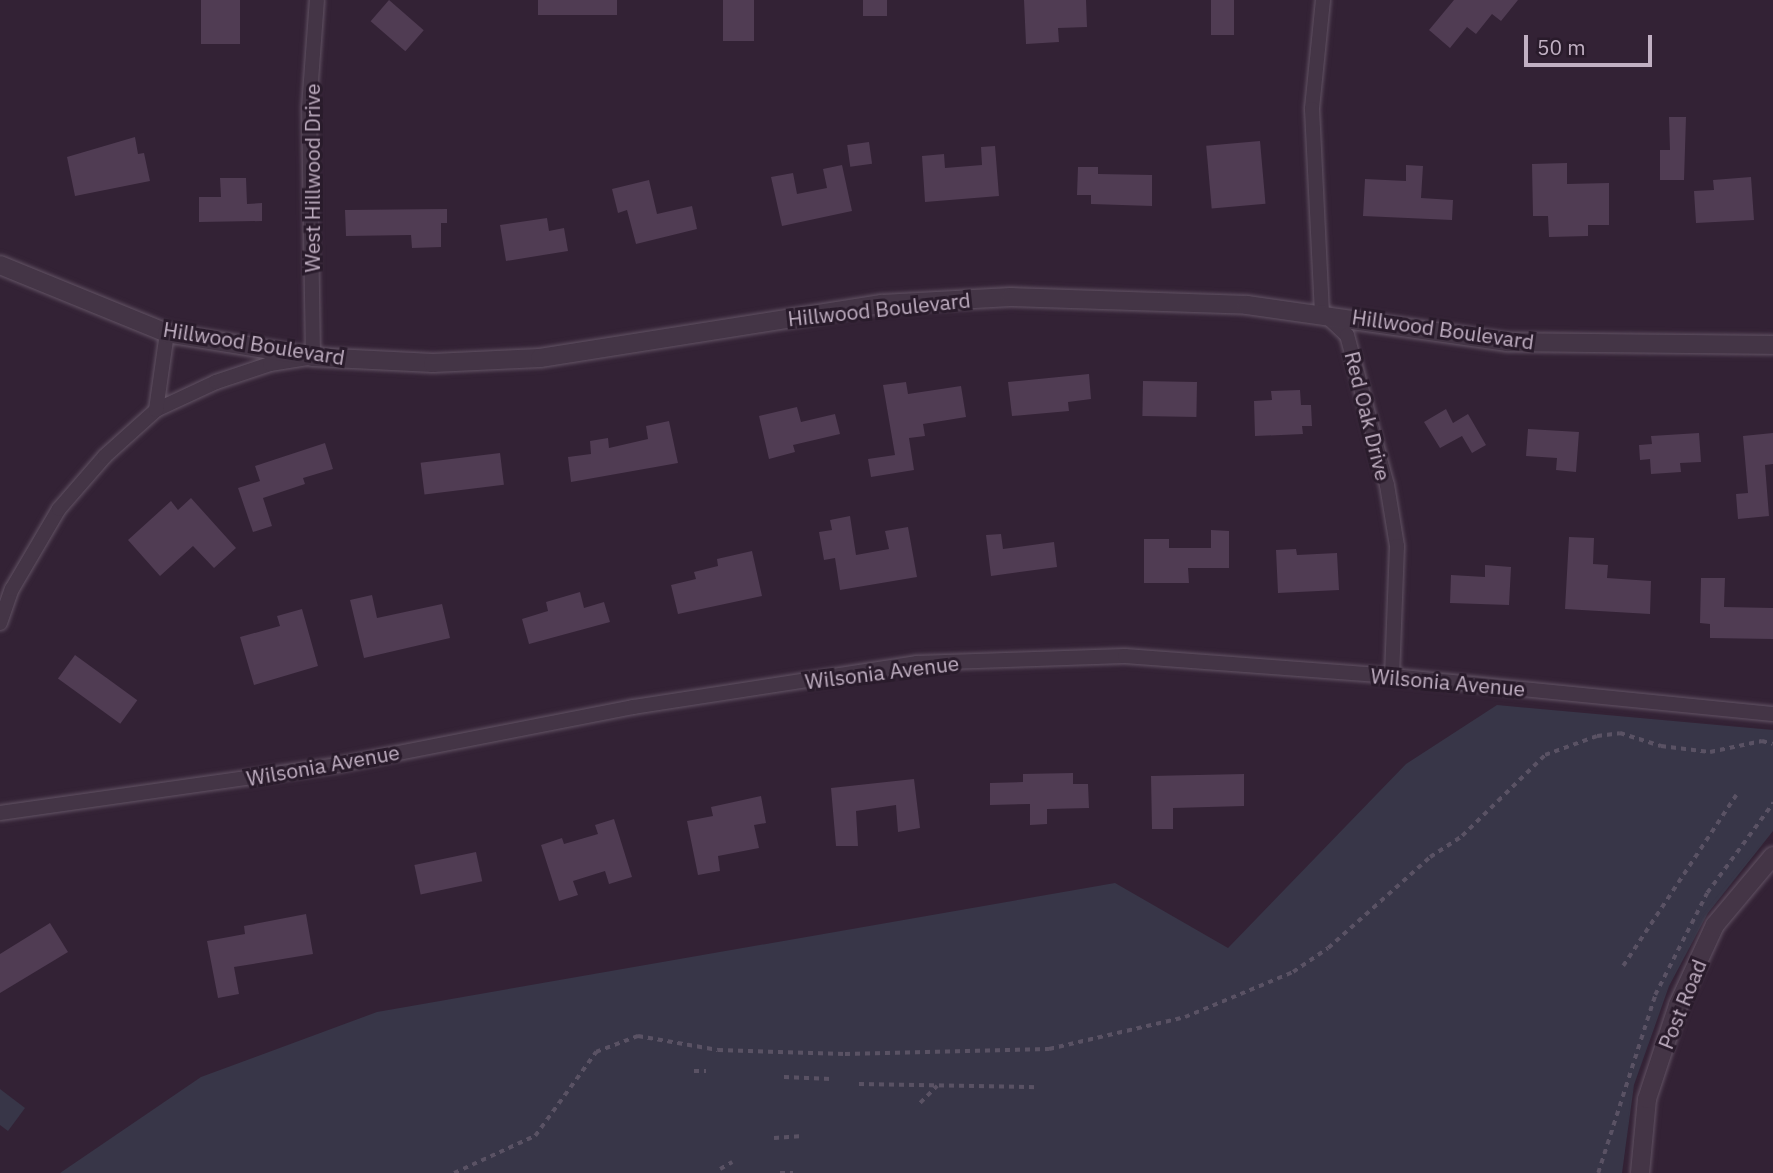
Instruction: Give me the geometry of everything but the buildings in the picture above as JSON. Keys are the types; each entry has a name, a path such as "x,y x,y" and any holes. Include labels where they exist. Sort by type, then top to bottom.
{"street":[{"name":"West Hillwood Drive","path":"313,357 309,108 317,0"},
{"path":"1322,312 1312,109 1323,0"},
{"name":"Hillwood Boulevard","path":"0,265 167,333 313,357 433,363 540,358 882,304 1011,297 1208,302 1322,312 1507,342 1773,345"},
{"name":"Red Oak Drive","path":"1322,312 1347,335 1387,485 1397,546 1392,676"},
{"path":"156,410 167,333"},
{"path":"0,624 12,589 60,509 105,456 156,410 216,382 270,364 313,357"},
{"name":"Wilsonia Avenue","path":"0,813 337,765 633,707 917,663 1125,656 1392,676 1773,715"},
{"name":"Post Road","path":"1640,1173 1647,1099 1678,1005 1715,925 1773,856"}],"path":[{"path":"454,1173 535,1136 596,1052 638,1035 718,1050 845,1054 1049,1049 1185,1017 1293,972 1328,948 1430,858 1462,836 1545,755 1597,736 1620,733 1661,746 1710,752 1762,741 1773,744"},
{"path":"1623,966 1736,795"},
{"path":"694,1071 706,1071"},
{"path":"784,1077 831,1079"},
{"path":"859,1084 1039,1087"},
{"path":"920,1103 937,1086"},
{"path":"774,1138 803,1136"},
{"path":"720,1169 732,1162"},
{"path":"780,1173 793,1173"}],"shaded area":[{"path":"1497,705 1773,730 1773,831 1708,913 1669,986 1634,1085 1622,1173 60,1173 201,1077 377,1012 1115,883 1228,948 1406,764"},
{"path":"0,1089 25,1108 8,1131 0,1125"}]}
